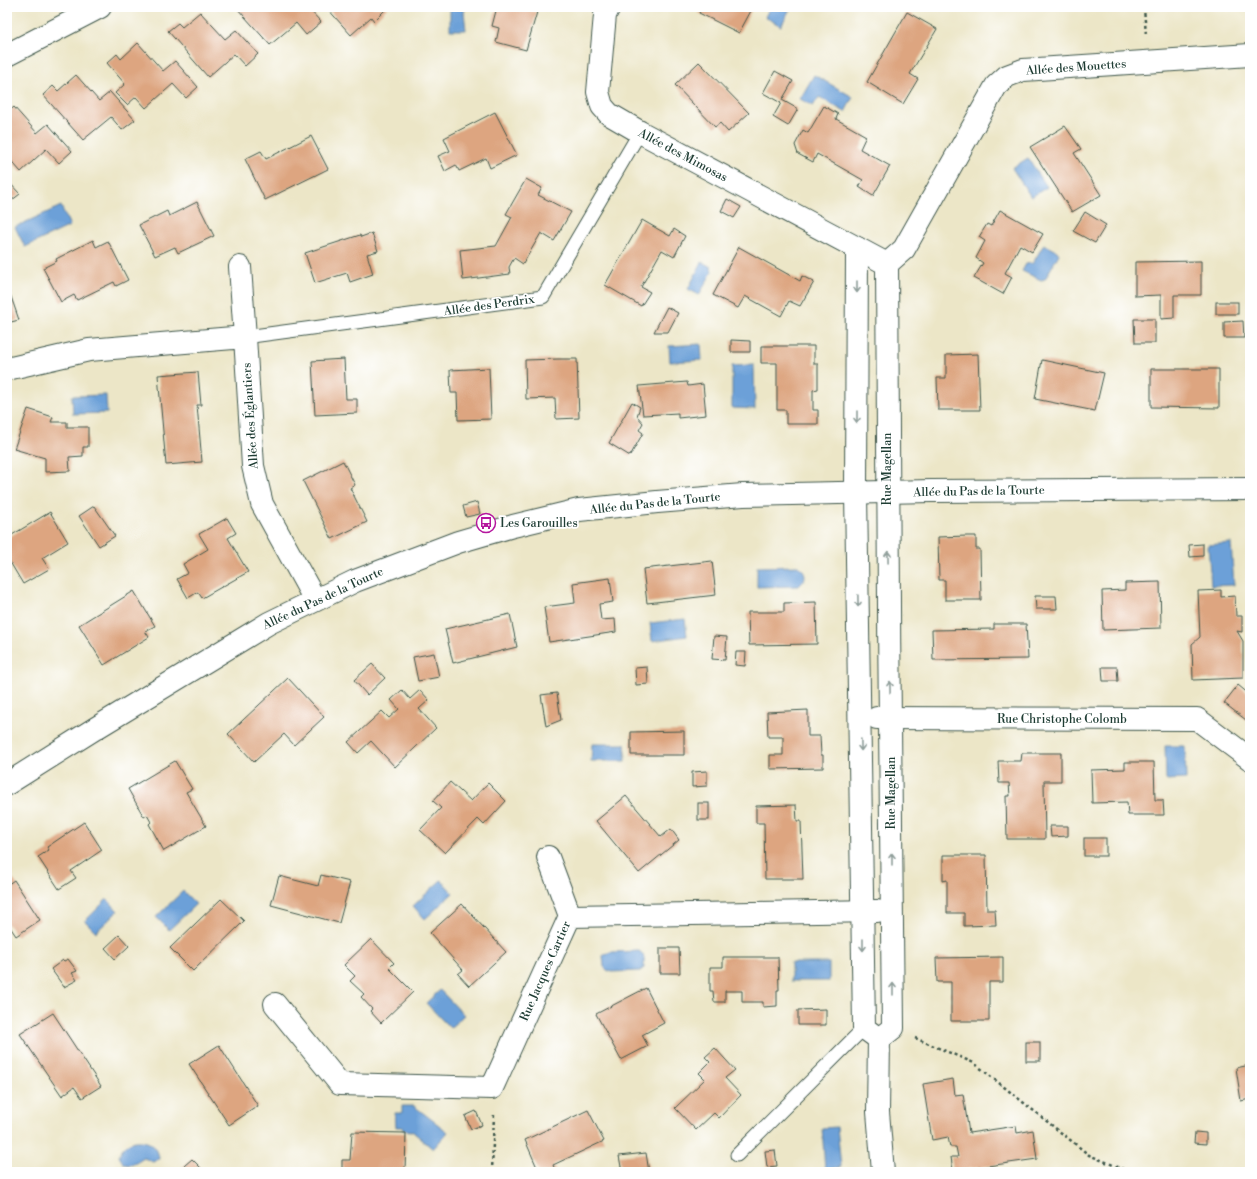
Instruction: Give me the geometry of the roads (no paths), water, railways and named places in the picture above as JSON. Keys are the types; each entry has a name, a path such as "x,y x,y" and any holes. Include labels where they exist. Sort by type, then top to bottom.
{"street":[{"path":"7,55 100,7"},
{"name":"Allée des Mimosas","path":"609,7 605,14 598,92 602,106 609,114 857,248"},
{"name":"Allée des Mouettes","path":"887,264 904,249 996,86 1007,76 1022,70 1250,55"},
{"path":"883,1172 878,1112 879,1032 863,911 856,492 857,248 887,264"},
{"name":"Rue Magellan","path":"879,1032 892,911 891,718 887,492 887,264"},
{"name":"Allée des Églantiers","path":"240,267 253,466 262,504 314,600"},
{"path":"7,369 90,350 245,337"},
{"name":"Allée du Pas de la Tourte","path":"7,784 269,623 314,600 355,581 458,542 513,526 579,510 743,495 856,492 1250,489"},
{"name":"Rue Christophe Colomb","path":"860,718 1197,719 1250,759"},
{"path":"548,857 570,916"},
{"name":"Rue Jacques Cartier","path":"275,1004 340,1084 492,1088 570,916 892,911"}],"lane":[{"name":"Allée des Perdrix","path":"245,337 543,297 640,132"},
{"path":"737,1155 879,1032"}],"water":[{"path":"450,7 466,7 464,12 466,30 450,30"},
{"path":"770,7 791,7 781,26 765,17"},
{"path":"814,75 853,97 845,112 819,97 813,106 800,99"},
{"path":"1028,158 1047,187 1031,197 1012,168"},
{"path":"61,206 70,226 25,247 15,227"},
{"path":"1044,244 1057,251 1059,254 1045,279 1041,280 1022,271 1026,264 1033,263"},
{"path":"702,262 711,267 712,272 699,295 688,289"},
{"path":"701,344 702,360 670,362 669,346"},
{"path":"754,365 755,409 732,408 732,366"},
{"path":"106,395 107,413 73,414 72,396"},
{"path":"1231,543 1234,585 1211,586 1208,545"},
{"path":"798,566 805,574 804,580 799,586 757,587 757,567"},
{"path":"685,619 687,636 652,641 650,623"},
{"path":"592,744 625,744 626,761 591,761"},
{"path":"1165,746 1185,746 1186,779 1166,780"},
{"path":"441,880 453,893 425,919 413,906"},
{"path":"183,891 196,904 169,930 156,917"},
{"path":"107,899 118,911 96,932 85,921"},
{"path":"639,951 644,957 644,968 640,971 611,972 604,967 604,954 611,952"},
{"path":"791,963 829,963 829,981 791,981"},
{"path":"440,990 464,1015 450,1028 426,1003"},
{"path":"402,1106 414,1106 448,1132 433,1149 412,1131 403,1130 402,1127 396,1127 395,1113 402,1113"},
{"path":"837,1127 841,1167 825,1169 822,1128"},
{"path":"135,1141 144,1141 152,1144 157,1150 159,1159 153,1162 144,1158 130,1165 124,1163 119,1156 120,1153 125,1146"}],"place":[{"name":"Les Garouilles","path":"486,523"}]}
